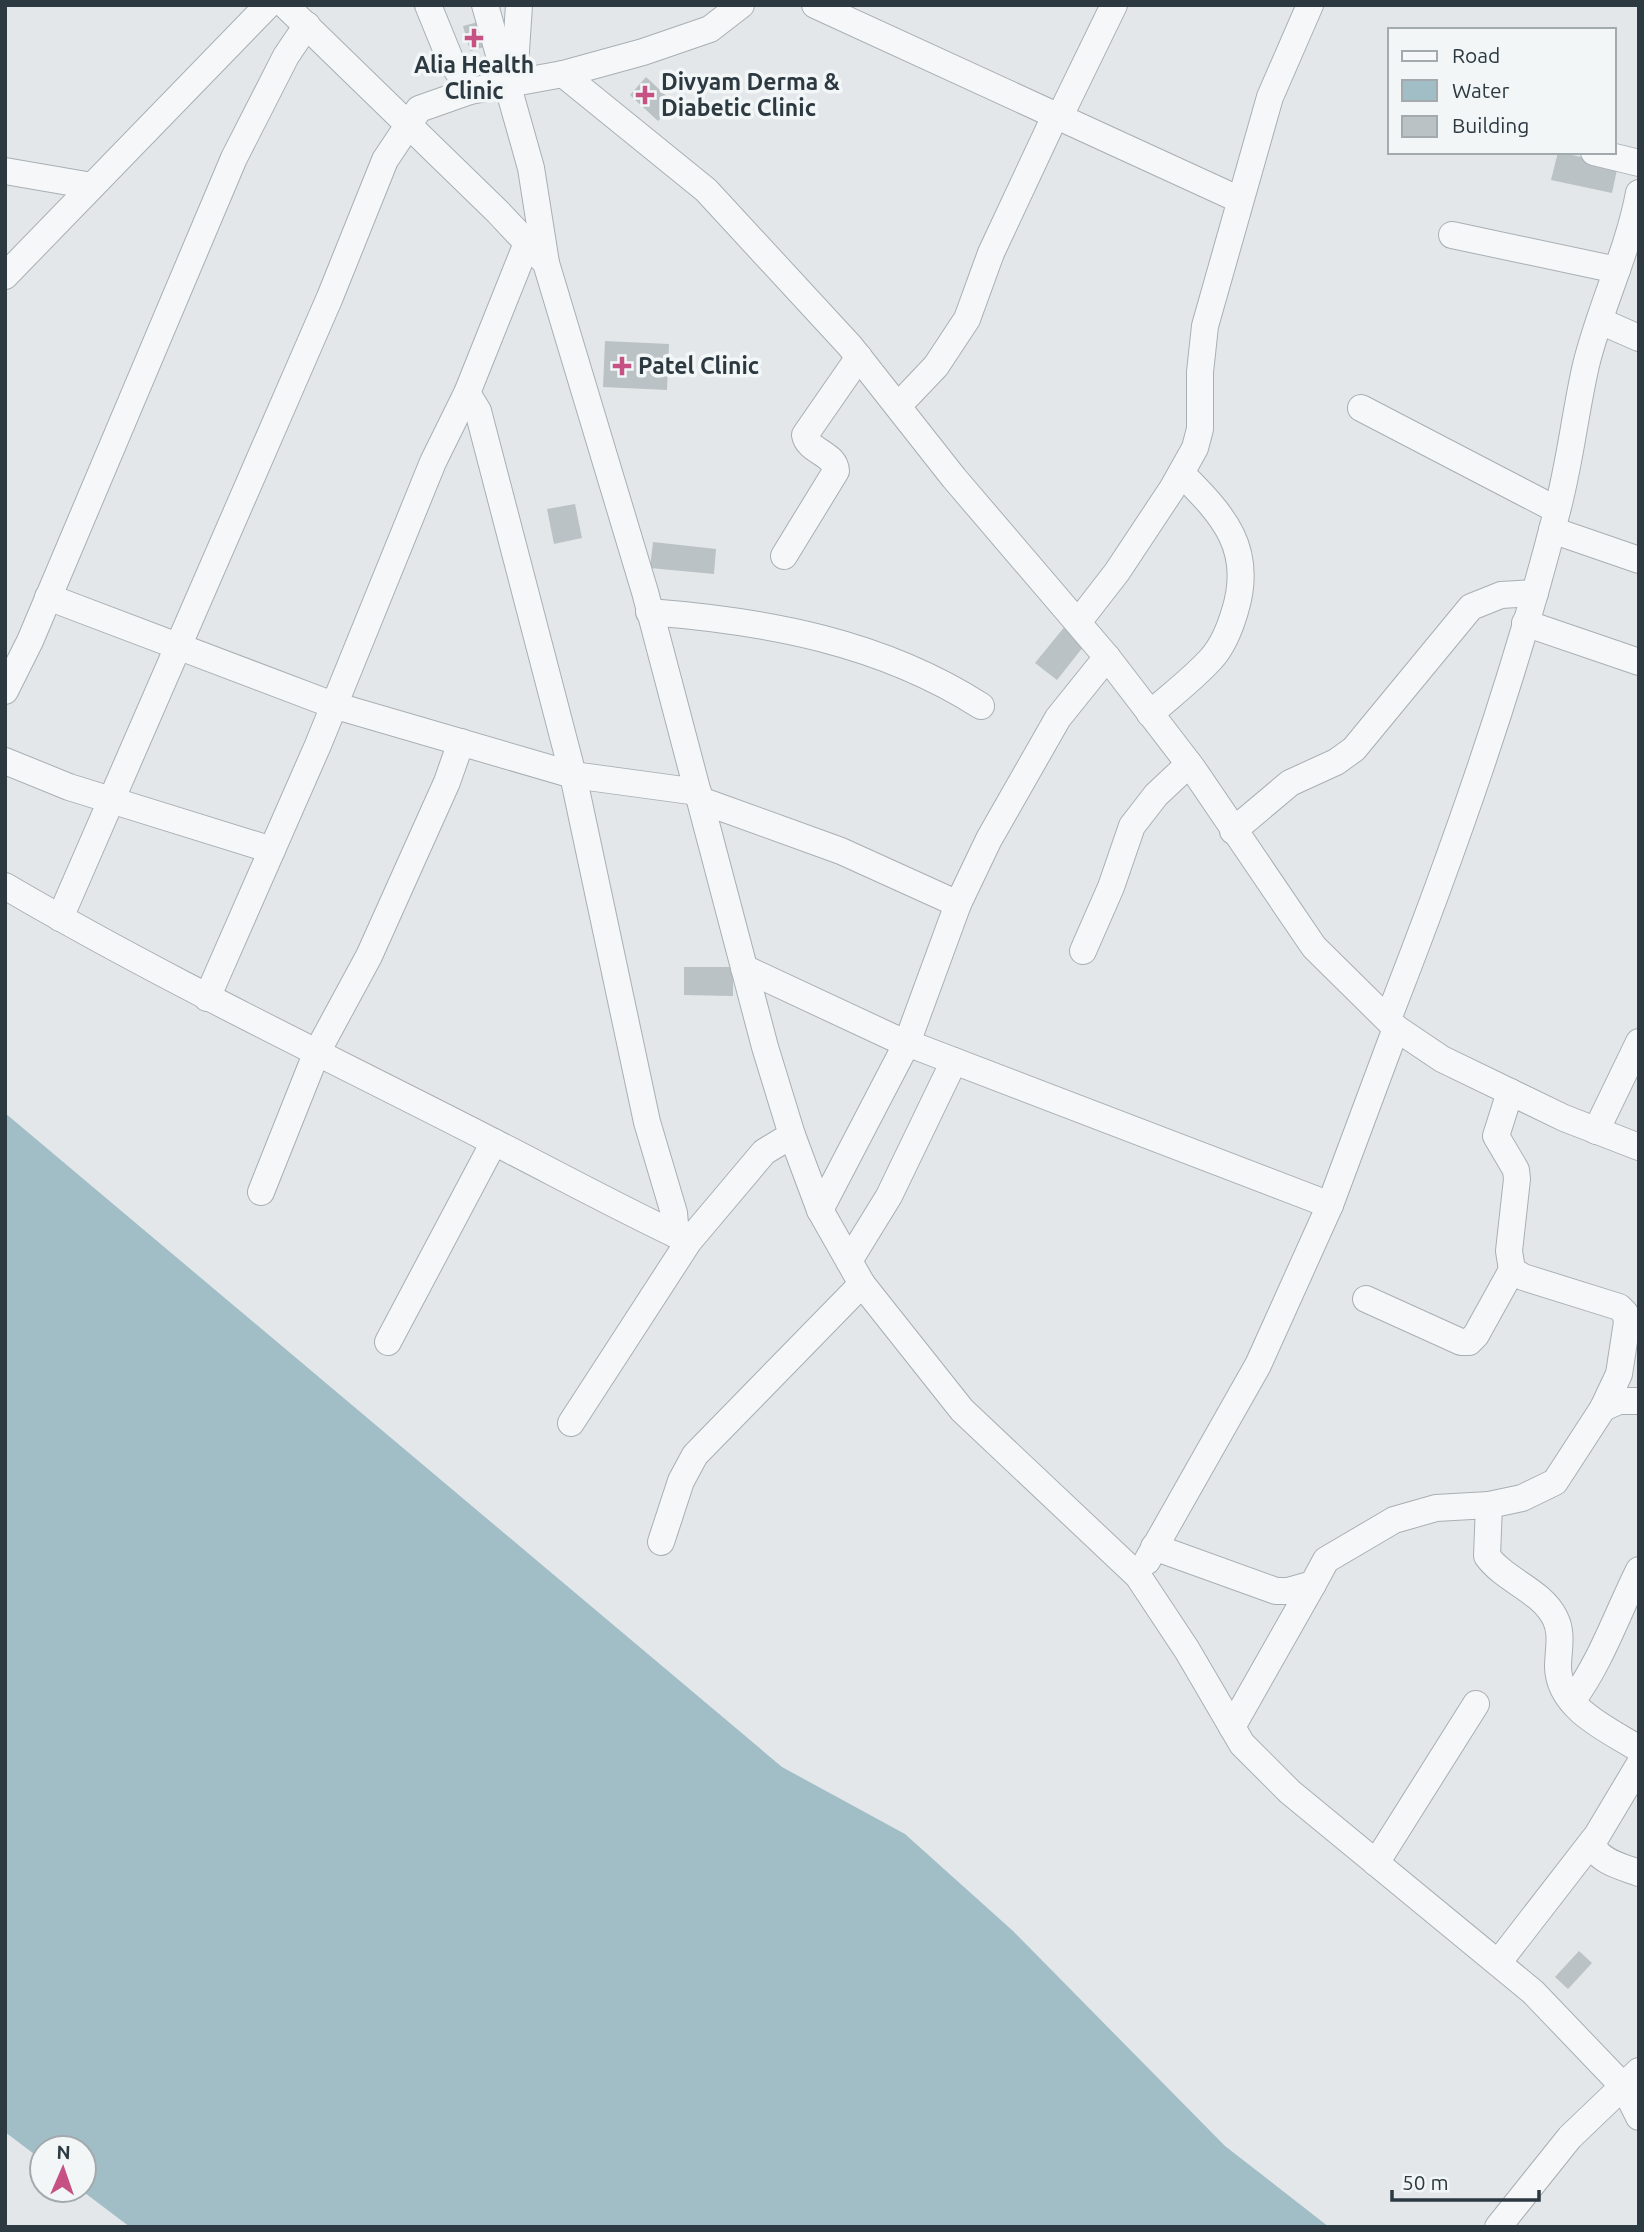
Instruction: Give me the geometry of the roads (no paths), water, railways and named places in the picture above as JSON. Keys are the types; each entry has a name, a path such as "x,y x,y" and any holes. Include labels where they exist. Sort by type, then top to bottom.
{"street":[{"path":"5,276 268,5"},
{"path":"285,5 546,263"},
{"path":"408,5 450,59 470,90"},
{"path":"428,5 450,59"},
{"path":"485,5 531,168 546,263 649,612 744,968 792,1135 820,1210 862,1284 961,1410 1138,1576 1242,1744 1290,1792 1498,1962 1631,2079 1639,2117"},
{"path":"509,83 516,51 519,5"},
{"path":"60,918 330,297 385,160 419,109 470,90 563,74 643,52 710,29 741,5"},
{"path":"815,5 1240,200"},
{"path":"898,406 936,366 967,319 1000,231 1114,5"},
{"path":"1079,621 1117,572 1182,474 1195,448 1200,429 1200,372 1205,326 1270,97 1310,5"},
{"path":"5,691 48,597 234,158 286,56 307,25"},
{"path":"563,74 706,190 859,357 954,478 1079,621 1107,657 1189,764 1314,947 1392,1024 1442,1059 1510,1092 1639,1147"},
{"path":"1602,154 1639,163"},
{"path":"5,171 92,187"},
{"path":"1138,1576 1258,1365 1330,1205 1480,769 1535,593 1555,520 1586,364 1634,220 1639,193"},
{"path":"1452,235 1617,270"},
{"path":"207,998 272,850 433,462 467,393 527,243"},
{"path":"1600,321 1639,338"},
{"path":"784,556 836,471 834,462 807,443 805,435 859,357"},
{"path":"467,393 478,411 573,775 647,1122 682,1238"},
{"path":"1361,408 1555,520 1639,560"},
{"path":"1150,714 1218,650 1231,625 1242,577 1240,551 1230,530 1182,474"},
{"path":"1233,831 1283,788 1336,762 1354,749 1471,607 1501,595 1535,593"},
{"path":"48,597 333,705 573,775 699,796 841,851 958,904"},
{"path":"649,612 723,618 803,632 927,674 981,706"},
{"path":"1525,623 1639,662"},
{"path":"820,1210 907,1044 958,904 989,839 1058,718 1107,657"},
{"path":"261,1192 316,1054 369,956 447,782 461,742"},
{"path":"5,761 69,788 272,850"},
{"path":"1083,951 1111,887 1132,826 1149,803 1189,764"},
{"path":"5,886 207,998 494,1142 586,1192 682,1238"},
{"path":"744,968 907,1044 1330,1205"},
{"path":"1596,1130 1639,1042"},
{"path":"849,1261 889,1196 954,1061"},
{"path":"1366,1299 1461,1342 1469,1342 1512,1270 1509,1251 1516,1170 1496,1136 1510,1092"},
{"path":"571,1423 682,1238 764,1152 792,1135"},
{"path":"388,1342 494,1142"},
{"path":"1232,1727 1326,1560 1394,1520 1436,1508 1489,1505 1522,1498 1555,1482 1603,1408 1619,1374 1627,1333 1625,1313 1611,1304 1523,1277 1512,1270"},
{"path":"661,1542 681,1481 695,1455 862,1284"},
{"path":"1603,1408 1619,1401 1639,1401"},
{"path":"1489,1505 1487,1556 1539,1599 1556,1620 1559,1674 1572,1701 1588,1717 1639,1749"},
{"path":"1154,1547 1276,1591 1288,1591 1313,1584"},
{"path":"1572,1701 1595,1667 1611,1626 1639,1570"},
{"path":"1376,1863 1476,1704"},
{"path":"1498,1962 1629,1795 1639,1765"},
{"path":"1594,1839 1593,1848 1602,1858 1639,1873"},
{"path":"1498,2227 1570,2137 1631,2079"}],"water":[{"path":"5,1113 782,1767 905,1834 1013,1931 1225,2146 1329,2227 130,2227 98,2203 98,2134 28,2134 28,2149 5,2132"}],"place":[{"name":"Alia Health Clinic","path":"474,38"},
{"name":"Divyam Derma & Diabetic Clinic","path":"645,95"},
{"name":"Patel Clinic","path":"622,366"}]}
